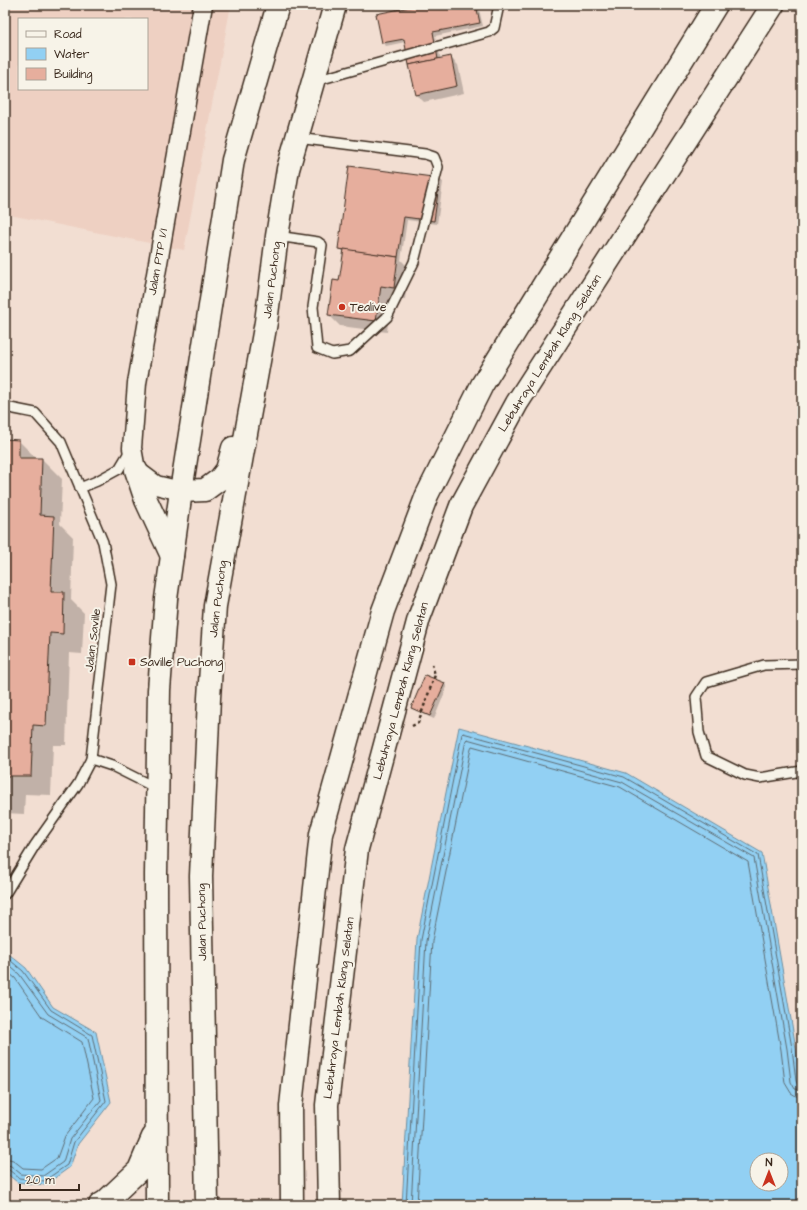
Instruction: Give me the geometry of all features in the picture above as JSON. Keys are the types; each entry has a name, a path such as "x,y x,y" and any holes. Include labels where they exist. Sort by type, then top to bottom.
{"main road":[{"path":"157,1205 156,874 159,690 166,599 181,491 233,160 278,5"},
{"name":"Jalan Puchong","path":"207,1205 201,876 215,606 266,322 277,236 288,169 335,5"},
{"path":"292,1205 291,1106 321,834 382,611 427,495 482,385 716,5"},
{"name":"Lebuhraya Lembah Klang Selatan","path":"329,1205 327,1105 356,857 419,618 461,506 517,403 773,5"},
{"path":"181,491 205,490 220,480 227,470 236,440 243,392 266,322"},
{"path":"136,470 146,500 172,556"},
{"path":"100,1205 139,1170 157,1127"}],"street":[{"name":"Jalan PTP 1/1","path":"136,470 132,448 137,383 202,5"},
{"path":"136,470 156,485 181,491"}],"lane":[{"path":"314,81 489,32 494,28 499,5"},
{"path":"277,236 318,242 322,245 313,308 316,348 332,354 350,352 387,317 414,262 438,167 434,157 425,154 297,138"},
{"name":"Jalan Saville","path":"5,407 35,414 61,442 103,542 111,584 91,759 78,784 35,845 5,894"},
{"path":"80,488 97,481 118,469 132,448"},
{"path":"802,664 764,665 706,682 696,697 699,732 706,756 745,775 760,778 802,771"},
{"path":"91,759 112,766 158,789"}],"path":[{"path":"388,736 418,723 435,675 432,664"}],"shaded area":[{"path":"5,5 231,5 184,250 5,214"}],"water":[{"path":"459,727 626,773 762,853 796,1048 802,1096 802,1205 402,1205 417,939"},
{"path":"5,951 26,968 53,1007 96,1032 111,1102 78,1144 70,1167 45,1185 17,1182 5,1172"}],"building":[{"path":"420,5 476,5 480,23 433,32 438,59 409,65 404,39 382,43 376,14"},
{"path":"451,56 457,86 416,95 409,65"},
{"path":"349,166 440,178 434,221 404,217 398,257 338,249"},
{"path":"344,249 398,257 394,288 381,286 376,321 328,315 333,280 339,281"},
{"path":"5,439 19,440 19,458 42,458 40,515 54,516 51,592 64,592 63,634 50,633 46,726 33,725 31,776 5,776"},
{"path":"425,675 445,683 430,716 411,708"}],"place":[{"name":"Tealive","path":"342,307"},
{"name":"Saville Puchong","path":"132,662"}]}
